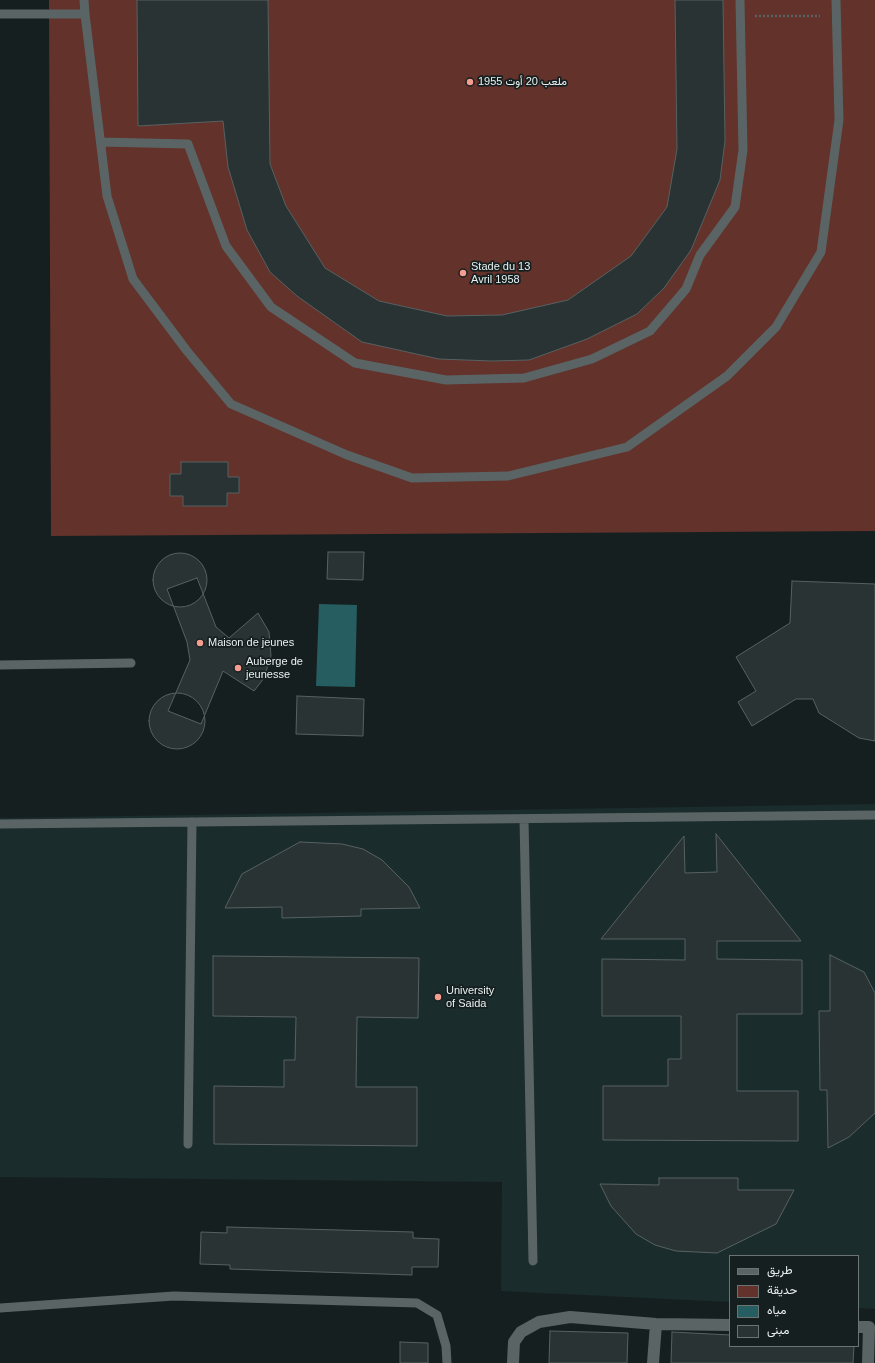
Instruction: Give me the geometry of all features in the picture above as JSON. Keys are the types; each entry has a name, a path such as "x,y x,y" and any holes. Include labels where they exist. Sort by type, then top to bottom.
{"street":[{"path":"514,1363 514,1342 521,1332 539,1322 570,1317 656,1324 729,1325"},
{"path":"653,1363 656,1324"},
{"path":"859,1327 869,1327 868,1363"}],"lane":[{"path":"84,0 108,196 133,279 187,351 231,404 347,455 412,478 508,476 627,447 727,376 776,327 821,252 839,120 836,0"},
{"path":"101,142 188,144 226,246 271,307 355,362 446,380 524,378 592,359 650,331 686,289 700,255 735,207 743,150 740,0"},
{"path":"0,14 85,14"},
{"path":"0,665 131,663"},
{"path":"0,824 875,815"},
{"path":"524,818 533,1261"},
{"path":"188,1144 192,822"},
{"path":"0,1308 174,1296 417,1303 437,1315 446,1346 447,1363"}],"path":[{"path":"741,16 836,16"}],"shaded area":[{"name":"University of Saida","path":"875,804 875,1309 859,1308 859,1255 729,1255 729,1302 501,1291 502,1182 0,1177 0,818"}],"green space":[{"name":"Stade du 13 Avril 1958","path":"49,0 875,0 875,531 51,536"}],"water":[{"path":"319,604 357,605 355,687 316,686"}],"building":[{"path":"137,0 268,0 270,164 286,206 325,268 379,301 447,316 502,315 568,300 631,256 667,207 677,149 675,0 723,0 725,141 720,180 691,250 664,288 637,314 587,339 529,360 492,361 439,359 362,342 297,296 270,272 247,230 228,167 223,121 138,126"},
{"path":"181,462 228,462 228,477 239,477 239,493 227,493 227,506 183,506 183,496 170,496 170,474 181,474"},
{"path":"328,552 364,552 363,580 327,579"},
{"path":"175,553 185,553 195,557 203,565 207,575 207,585 203,595 195,603 185,607 175,607 165,603 157,595 153,585 153,575 157,565 165,557"},
{"path":"197,578 216,627 229,638 258,613 269,632 271,656 264,678 254,691 223,671 201,724 168,711 190,660 187,642 167,589"},
{"path":"792,581 875,584 875,741 859,738 819,713 813,699 796,699 752,726 738,702 756,691 736,657 790,623"},
{"path":"177,693 188,695 197,701 203,710 205,721 203,732 197,741 188,747 177,749 166,747 157,741 151,732 149,721 151,710 157,701 166,695"},
{"path":"297,696 364,699 363,736 296,734"},
{"path":"716,834 801,941 717,941 717,959 802,960 802,1014 737,1014 737,1091 798,1091 798,1141 603,1140 603,1086 668,1086 668,1059 681,1059 681,1016 602,1016 602,959 685,960 685,939 601,939 684,836 685,873 717,872"},
{"path":"300,842 342,844 363,849 382,860 409,887 420,908 361,909 361,916 282,918 282,907 225,908 242,874"},
{"path":"830,955 864,972 875,993 875,1113 849,1137 828,1148 827,1090 820,1090 819,1011 830,1011"},
{"path":"213,956 419,958 418,1018 357,1017 356,1087 417,1087 417,1146 214,1144 214,1086 284,1087 284,1060 295,1060 296,1017 213,1016"},
{"path":"659,1178 738,1178 738,1190 794,1190 776,1224 717,1253 676,1251 655,1245 636,1234 611,1206 600,1184 659,1185"},
{"path":"227,1227 413,1232 413,1238 439,1239 438,1267 412,1267 412,1275 230,1269 230,1265 200,1264 201,1232 227,1233"},
{"path":"550,1331 628,1333 627,1363 549,1363"},
{"path":"672,1332 729,1335 729,1347 854,1347 853,1363 671,1363"},
{"path":"400,1342 428,1343 428,1363 400,1363"}],"place":[{"name":"ملعب 20 أوت 1955","path":"470,82"},
{"name":"Stade du 13 Avril 1958","path":"463,273"},
{"name":"Maison de jeunes","path":"200,643"},
{"name":"Auberge de jeunesse","path":"238,668"},
{"name":"University of Saida","path":"438,997"}]}
